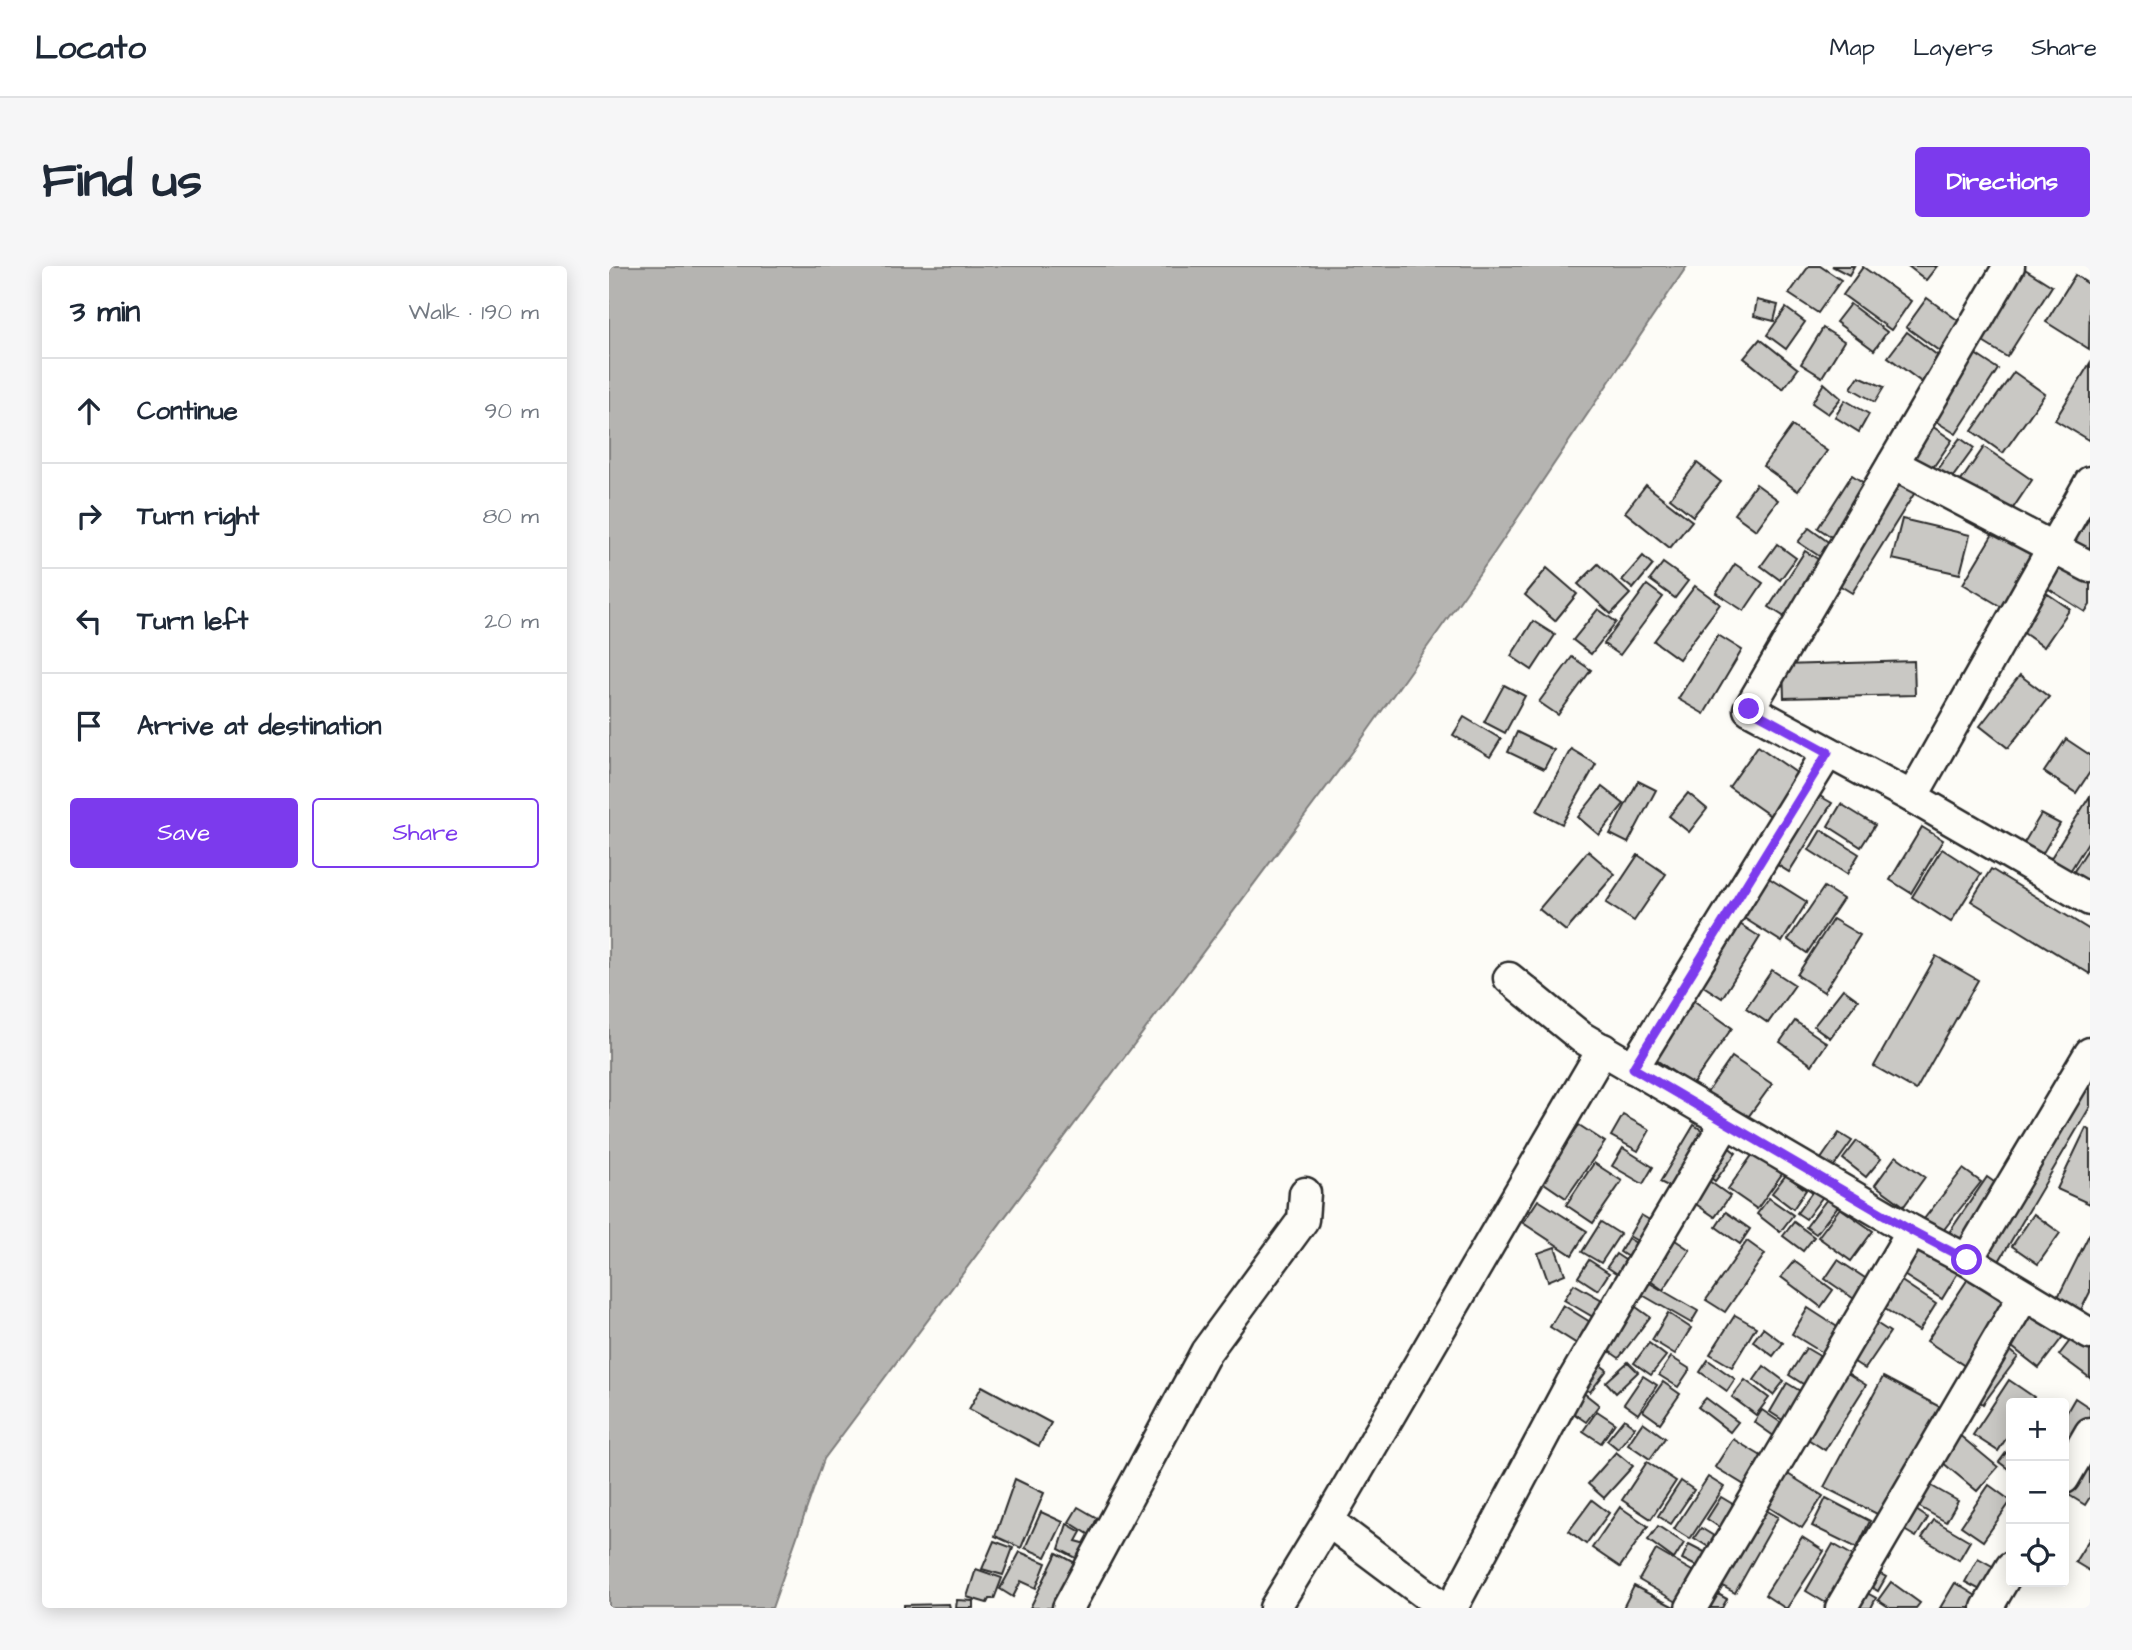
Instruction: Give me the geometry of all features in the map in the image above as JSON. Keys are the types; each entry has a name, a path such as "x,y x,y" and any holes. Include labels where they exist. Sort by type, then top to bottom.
{"street":[{"path":"2009,266 1749,709 1912,797 2090,900"},
{"path":"1893,464 2090,567"},
{"path":"1912,797 2090,482"},
{"path":"1633,1068 1828,752"},
{"path":"1509,978 1581,1037 2090,1334"},
{"path":"1275,1608 1603,1049"},
{"path":"1967,1260 2090,1053"},
{"path":"1452,1608 1571,1384 1726,1122"},
{"path":"1068,1608 1206,1352 1303,1220 1305,1193"},
{"path":"1691,1608 1912,1231"},
{"path":"1840,1608 2024,1294"},
{"path":"2069,1469 2090,1433"},
{"path":"1328,1521 1444,1608"},
{"path":"1987,1608 2006,1576"}],"shaded area":[{"path":"609,266 1687,266 1494,553 1354,750 824,1459 772,1608 609,1608"}],"building":[{"path":"1809,266 1820,266 1841,280 1818,313 1789,294"},
{"path":"1832,266 1854,266 1849,275"},
{"path":"1908,266 1937,266 1926,280"},
{"path":"2020,266 2052,286 2007,357 1973,336"},
{"path":"1863,267 1911,301 1891,330 1843,295"},
{"path":"2075,275 2090,285 2089,349 2046,322"},
{"path":"1927,298 1963,324 1942,353 1906,327"},
{"path":"1757,300 1778,305 1774,321 1754,316"},
{"path":"1850,304 1887,332 1874,350 1836,322"},
{"path":"1786,308 1805,322 1786,349 1767,335"},
{"path":"1823,328 1844,341 1822,377 1801,364"},
{"path":"1907,332 1942,359 1924,384 1888,357"},
{"path":"1760,339 1798,369 1783,389 1744,358"},
{"path":"1969,350 1998,369 1956,434 1927,416"},
{"path":"2090,363 2090,441 2055,420"},
{"path":"2014,372 2045,394 2003,453 1972,431"},
{"path":"1859,376 1884,387 1875,402 1851,388"},
{"path":"1824,383 1841,398 1828,414 1812,403"},
{"path":"1845,400 1869,414 1859,432 1835,417"},
{"path":"1929,424 1952,440 1923,482 1900,466"},
{"path":"1792,426 1827,451 1798,491 1763,466"},
{"path":"1960,438 1974,448 1936,500 1922,490"},
{"path":"1984,447 2032,480 2009,514 1961,481"},
{"path":"1697,463 1721,482 1693,516 1670,498"},
{"path":"1896,472 1919,486 1852,593 1829,579"},
{"path":"1852,475 1873,489 1839,542 1818,528"},
{"path":"1756,484 1778,500 1756,530 1734,514"},
{"path":"1646,485 1692,521 1670,548 1625,512"},
{"path":"1902,519 1970,535 1960,574 1892,559"},
{"path":"2090,520 2090,572 2065,556"},
{"path":"1997,527 2039,552 2005,609 1963,584"},
{"path":"1809,528 1838,549 1828,562 1798,542"},
{"path":"1777,544 1796,558 1780,580 1761,566"},
{"path":"1805,551 1827,565 1791,621 1769,607"},
{"path":"1643,556 1653,565 1633,589 1622,580"},
{"path":"2056,560 2090,582 2090,605 2085,612 2041,584"},
{"path":"1663,563 1688,581 1675,598 1650,580"},
{"path":"1598,564 1630,594 1611,614 1578,584"},
{"path":"1735,564 1763,583 1744,611 1716,593"},
{"path":"1547,568 1577,594 1555,621 1525,595"},
{"path":"1647,585 1663,597 1620,655 1604,644"},
{"path":"1695,586 1720,604 1679,659 1654,641"},
{"path":"2042,590 2070,609 2044,647 2015,627"},
{"path":"1598,609 1616,622 1591,654 1573,640"},
{"path":"1533,621 1555,635 1532,670 1511,656"},
{"path":"1718,635 1742,650 1704,714 1678,699"},
{"path":"1572,657 1591,670 1558,715 1539,702"},
{"path":"1914,661 1915,695 1784,698 1783,665"},
{"path":"2020,675 2049,697 2008,748 1980,726"},
{"path":"1504,685 1525,696 1505,733 1484,722"},
{"path":"1464,717 1501,739 1490,757 1453,735"},
{"path":"1517,732 1554,750 1544,769 1508,752"},
{"path":"2066,739 2090,755 2090,772 2076,793 2044,772"},
{"path":"1758,746 1801,776 1772,817 1729,787"},
{"path":"1571,749 1596,764 1562,824 1537,811"},
{"path":"1638,781 1656,790 1628,843 1610,834"},
{"path":"1602,787 1624,804 1599,835 1578,817"},
{"path":"1811,791 1832,803 1789,872 1768,859"},
{"path":"1688,793 1707,809 1689,832 1669,816"},
{"path":"2090,796 2090,839 2064,881 2044,869"},
{"path":"1841,804 1875,825 1861,847 1828,826"},
{"path":"2041,814 2060,824 2037,863 2018,853"},
{"path":"1922,827 1943,840 1911,893 1890,880"},
{"path":"1821,830 1859,854 1847,874 1809,850"},
{"path":"2090,846 2090,896 2067,882"},
{"path":"1942,849 1981,874 1951,922 1912,897"},
{"path":"1588,851 1615,874 1566,931 1539,909"},
{"path":"1638,855 1666,874 1634,921 1606,903"},
{"path":"1991,869 2090,930 2090,974 1971,901"},
{"path":"1764,875 1807,902 1782,942 1739,915"},
{"path":"1824,887 1843,899 1807,953 1788,940"},
{"path":"1833,919 1860,935 1824,992 1797,975"},
{"path":"1735,921 1760,937 1722,998 1697,982"},
{"path":"1936,956 1978,980 1916,1090 1874,1066"},
{"path":"1772,970 1795,985 1768,1023 1746,1008"},
{"path":"1843,989 1858,1000 1830,1038 1814,1026"},
{"path":"1686,995 1732,1028 1692,1085 1645,1052"},
{"path":"1795,1021 1827,1043 1812,1065 1780,1042"},
{"path":"1732,1057 1772,1084 1743,1124 1704,1097"},
{"path":"2090,1058 2090,1107 1995,1268 1974,1255"},
{"path":"1623,1115 1650,1130 1638,1151 1611,1136"},
{"path":"1579,1125 1605,1142 1566,1198 1541,1181"},
{"path":"1694,1125 1711,1136 1678,1191 1660,1182"},
{"path":"2086,1128 2090,1130 2090,1204 2057,1189"},
{"path":"1839,1133 1852,1141 1826,1177 1814,1169"},
{"path":"1857,1141 1881,1159 1866,1177 1843,1159"},
{"path":"1723,1143 1736,1153 1715,1181 1702,1171"},
{"path":"1623,1148 1653,1167 1643,1184 1612,1166"},
{"path":"1753,1154 1782,1174 1757,1209 1728,1189"},
{"path":"1896,1156 1925,1177 1904,1206 1875,1185"},
{"path":"1594,1163 1622,1181 1593,1223 1566,1205"},
{"path":"1963,1169 1981,1182 1942,1232 1924,1219"},
{"path":"1786,1175 1806,1190 1793,1209 1772,1193"},
{"path":"1702,1176 1730,1196 1715,1217 1687,1198"},
{"path":"1987,1177 2004,1189 1963,1249 1946,1237"},
{"path":"1815,1188 1824,1195 1806,1219 1797,1213"},
{"path":"1769,1198 1793,1215 1780,1232 1757,1214"},
{"path":"1827,1199 1838,1206 1816,1234 1806,1227"},
{"path":"1538,1200 1587,1231 1572,1255 1523,1223"},
{"path":"1840,1208 1873,1231 1851,1261 1818,1237"},
{"path":"1726,1212 1750,1229 1740,1244 1716,1227"},
{"path":"2034,1214 2060,1233 2038,1264 2012,1246"},
{"path":"1641,1215 1660,1226 1648,1247 1629,1236"},
{"path":"1601,1222 1620,1234 1601,1263 1582,1252"},
{"path":"1794,1222 1814,1237 1803,1251 1783,1236"},
{"path":"2090,1233 2090,1292 2077,1318 2053,1307"},
{"path":"1669,1236 1690,1250 1663,1290 1642,1275"},
{"path":"1628,1238 1644,1248 1636,1262 1620,1252"},
{"path":"1747,1241 1765,1254 1725,1312 1706,1300"},
{"path":"1917,1244 1959,1271 1942,1299 1899,1272"},
{"path":"1555,1247 1565,1274 1548,1281 1538,1253"},
{"path":"1616,1254 1634,1266 1625,1279 1607,1267"},
{"path":"1589,1260 1609,1273 1598,1290 1578,1277"},
{"path":"1838,1260 1874,1284 1860,1303 1825,1279"},
{"path":"1794,1261 1833,1290 1821,1307 1781,1277"},
{"path":"1897,1278 1936,1304 1919,1331 1879,1305"},
{"path":"1968,1279 2009,1306 1968,1368 1927,1341"},
{"path":"1646,1281 1698,1311 1691,1323 1639,1293"},
{"path":"1574,1284 1609,1304 1600,1321 1564,1300"},
{"path":"1629,1302 1650,1317 1619,1358 1599,1344"},
{"path":"1563,1305 1595,1325 1582,1347 1550,1327"},
{"path":"2028,1306 2065,1334 2039,1368 2003,1340"},
{"path":"1808,1308 1842,1330 1826,1355 1792,1334"},
{"path":"1668,1313 1691,1328 1675,1354 1652,1340"},
{"path":"1735,1315 1756,1327 1732,1367 1710,1354"},
{"path":"1870,1319 1890,1332 1865,1369 1845,1356"},
{"path":"1763,1328 1783,1343 1773,1356 1753,1341"},
{"path":"2076,1333 2090,1344 2090,1378 2059,1355"},
{"path":"1649,1343 1666,1356 1651,1375 1634,1363"},
{"path":"2004,1345 2018,1357 1983,1404 1968,1392"},
{"path":"1806,1348 1828,1361 1811,1389 1789,1375"},
{"path":"1671,1357 1690,1369 1678,1387 1659,1375"},
{"path":"1593,1360 1607,1370 1590,1392 1577,1382"},
{"path":"1708,1360 1735,1379 1727,1391 1700,1372"},
{"path":"1628,1362 1638,1372 1616,1393 1606,1382"},
{"path":"1764,1366 1784,1381 1773,1395 1754,1380"},
{"path":"1841,1369 1866,1385 1825,1450 1800,1434"},
{"path":"1643,1376 1657,1385 1638,1414 1624,1404"},
{"path":"1883,1377 1940,1407 1881,1516 1824,1487"},
{"path":"1745,1380 1769,1398 1756,1415 1732,1397"},
{"path":"2009,1380 2034,1397 2006,1398 2006,1439 1998,1451 1973,1435"},
{"path":"1663,1382 1680,1394 1660,1423 1643,1411"},
{"path":"1787,1383 1810,1397 1792,1426 1770,1412"},
{"path":"982,1386 1051,1423 1039,1446 969,1409"},
{"path":"1580,1390 1599,1405 1586,1422 1566,1408"},
{"path":"1706,1398 1738,1422 1730,1432 1698,1407"},
{"path":"2075,1398 2090,1408 2090,1420 2069,1452 2069,1408"},
{"path":"1762,1410 1789,1428 1781,1441 1754,1422"},
{"path":"1597,1411 1615,1423 1601,1443 1583,1431"},
{"path":"1624,1419 1635,1427 1618,1449 1607,1440"},
{"path":"1643,1422 1665,1438 1650,1459 1628,1444"},
{"path":"1952,1429 1998,1467 1977,1491 1931,1453"},
{"path":"1733,1439 1768,1460 1751,1489 1715,1467"},
{"path":"1616,1452 1633,1466 1604,1498 1588,1484"},
{"path":"2006,1453 2006,1467 1999,1462"},
{"path":"1647,1462 1676,1481 1651,1519 1622,1500"},
{"path":"2079,1464 2090,1471 2090,1497 2085,1505 2069,1495 2069,1483"},
{"path":"1783,1471 1823,1496 1802,1528 1762,1503"},
{"path":"1708,1477 1724,1487 1690,1539 1674,1529"},
{"path":"1015,1479 1044,1493 1021,1548 995,1536"},
{"path":"1921,1480 1958,1501 1946,1522 1909,1501"},
{"path":"1681,1481 1694,1490 1671,1524 1658,1516"},
{"path":"1989,1485 2006,1497 2006,1508 1983,1541 1961,1526"},
{"path":"1721,1497 1741,1509 1727,1532 1707,1519"},
{"path":"1826,1498 1870,1521 1857,1548 1812,1526"},
{"path":"1592,1500 1609,1513 1586,1544 1569,1531"},
{"path":"1755,1504 1778,1517 1735,1593 1712,1580"},
{"path":"1907,1504 1928,1518 1916,1537 1894,1524"},
{"path":"1078,1507 1097,1518 1090,1535 1069,1522"},
{"path":"1620,1507 1648,1526 1620,1567 1592,1548"},
{"path":"1041,1512 1063,1522 1046,1557 1025,1548"},
{"path":"1934,1520 1970,1541 1959,1560 1922,1538"},
{"path":"1067,1524 1081,1532 1076,1541 1087,1544 1080,1560 1059,1549"},
{"path":"1658,1526 1684,1543 1674,1559 1648,1540"},
{"path":"1701,1528 1722,1541 1715,1551 1694,1538"},
{"path":"1802,1537 1824,1551 1785,1608 1765,1595"},
{"path":"2090,1538 2090,1571 2075,1562"},
{"path":"994,1541 1013,1548 1003,1575 982,1569"},
{"path":"1689,1544 1712,1556 1704,1570 1682,1559"},
{"path":"1833,1544 1859,1559 1831,1606 1806,1591"},
{"path":"1656,1550 1699,1575 1682,1605 1639,1580"},
{"path":"1020,1552 1046,1563 1036,1588 1021,1581 1013,1597 1000,1589"},
{"path":"1057,1553 1077,1564 1054,1608 1030,1608"},
{"path":"1978,1558 2001,1571 1988,1594 1965,1582"},
{"path":"1868,1567 1886,1577 1878,1591 1861,1581"},
{"path":"976,1569 1002,1578 994,1599 989,1599 987,1603 967,1597"},
{"path":"1891,1582 1920,1603 1916,1608 1890,1608 1878,1600"},
{"path":"1955,1583 1978,1597 1971,1608 1940,1608"},
{"path":"1634,1586 1676,1608 1623,1608"},
{"path":"1707,1588 1727,1599 1722,1608 1695,1608"},
{"path":"1858,1588 1876,1598 1871,1608 1846,1608"},
{"path":"957,1600 973,1601 973,1608 956,1608"},
{"path":"949,1604 950,1608 904,1608 904,1605"}],"route":[{"path":"1749,709 1828,752 1633,1068 1912,1231 1967,1260"}]}
